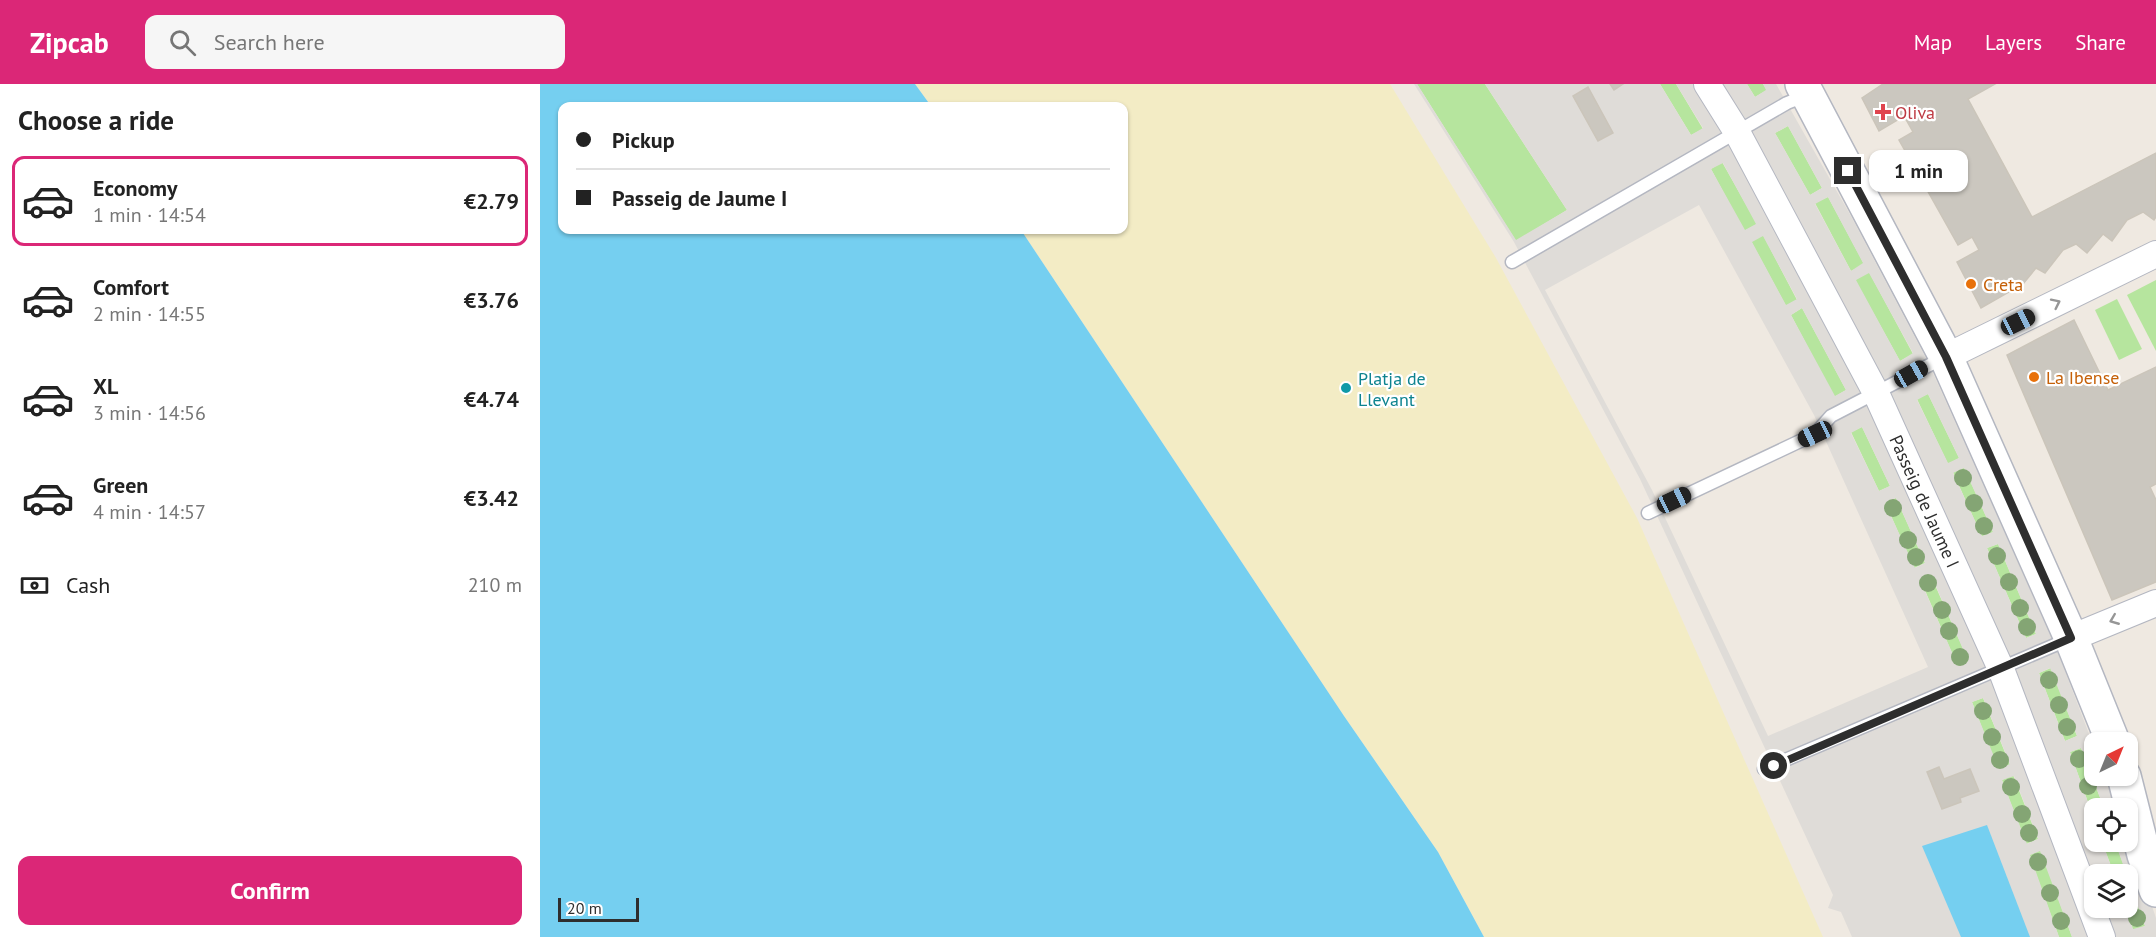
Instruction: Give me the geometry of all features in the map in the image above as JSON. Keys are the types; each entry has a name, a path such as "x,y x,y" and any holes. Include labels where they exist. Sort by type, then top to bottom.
{"street":[{"name":"Passeig de Jaume I","path":"1707,84 1737,132 1876,393 2001,669 2102,937"},
{"path":"1812,88 1946,357 2071,638 2109,732"},
{"path":"1946,357 2156,254"},
{"path":"2071,638 2156,603"},
{"path":"2127,786 2144,855 2156,890"},
{"path":"2130,786 2156,837"}],"lane":[{"path":"1512,262 1812,88"},
{"path":"1648,513 1815,434 1830,416 1946,357"},
{"path":"1764,769 2071,638"}],"green space":[{"path":"1417,84 1485,84 1567,210 1516,241"},
{"path":"1660,84 1676,84 1703,129 1691,135"},
{"path":"1747,84 1763,84 1767,90 1755,97"},
{"path":"1788,126 1822,188 1810,195 1775,133"},
{"path":"1722,162 1757,224 1744,231 1711,169"},
{"path":"1828,197 1864,264 1851,271 1815,203"},
{"path":"1763,235 1797,300 1786,306 1751,241"},
{"path":"1869,272 1913,354 1900,361 1855,280"},
{"path":"2156,280 2156,351 2127,295"},
{"path":"2117,299 2142,349 2119,360 2095,310"},
{"path":"1802,308 1846,390 1834,397 1791,315"},
{"path":"1928,394 1959,458 1948,464 1917,399"},
{"path":"1862,427 1890,486 1879,491 1851,432"},
{"path":"1964,467 1993,532 1982,537 1953,472"},
{"path":"1896,498 1925,563 1914,568 1885,502"},
{"path":"1998,544 2036,634 2026,638 1987,548"},
{"path":"1931,576 1969,662 1958,667 1921,581"},
{"path":"2051,668 2077,736 2065,741 2039,673"},
{"path":"1983,698 2010,765 1998,769 1972,702"},
{"path":"2081,748 2084,756 2084,786 2096,786 2100,798 2086,798 2070,752"},
{"path":"2013,775 2038,839 2026,844 2002,780"},
{"path":"2041,850 2072,937 2059,937 2029,855"},
{"path":"2106,852 2119,852 2123,864 2110,864"},
{"path":"2138,906 2145,926 2133,930 2129,918 2138,918"}],"sand":[{"name":"Platja de Llevant","path":"915,84 1390,84 1496,258 1637,518 1823,937 1484,937 1438,852 1344,716 1024,234 1128,234 1128,102 928,102"}],"shaded area":[{"path":"1414,84 1417,84 1516,240 1567,210 1485,84 1610,84 1614,90 1623,84 1660,84 1691,135 1703,128 1676,84 1747,84 1755,97 1766,90 1763,84 1776,84 1852,218 1929,364 2055,645 2088,732 2084,732 2084,756 2081,748 2070,752 2086,798 2084,798 2084,852 2106,852 2110,864 2084,864 2084,918 2129,918 2133,929 2145,926 2138,906 2138,865 2156,918 2156,937 2072,937 2040,851 2030,855 2059,937 1852,937 1841,912 1828,908 1833,895 1640,479 1514,242","holes":["1587,88 1613,133 1599,141 1573,96","1788,126 1822,188 1810,195 1775,133","1723,163 1756,224 1745,230 1711,169","1828,197 1863,263 1851,271 1815,204","1699,205 1814,415 1928,667 1768,736 1652,490 1545,290","1763,236 1797,299 1786,305 1752,242","1869,273 1913,353 1900,361 1856,280","1802,308 1846,390 1835,396 1791,315","1928,394 1959,458 1948,463 1917,400","1862,427 1890,486 1879,491 1851,433","1964,468 1993,532 1982,536 1953,473","1896,498 1925,563 1915,568 1885,503","1998,544 2036,634 2026,638 1987,548","1932,577 1968,661 1958,666 1921,582","2050,668 2077,736 2065,741 2039,673","1983,698 2010,764 1999,769 1972,702","1970,769 1979,791 1960,798 1961,802 1942,809 1928,772 1944,779","2014,776 2038,839 2027,844 2002,780"]},
{"path":"2096,786 2109,786 2113,798 2100,798"},
{"path":"2119,852 2133,852 2138,864 2123,864"}],"water":[{"path":"540,84 915,84 928,102 558,102 558,234 1024,234 1344,716 1438,852 1484,937 540,937"},
{"path":"1987,825 2030,937 1961,937 1922,846"}],"building":[{"path":"1610,84 1623,84 1614,90"},
{"path":"1883,84 1995,84 1968,99 2032,217 2156,153 2156,217 2154,220 2143,212 2127,220 2112,241 2103,234 2087,253 2076,244 2063,250 2045,273 2036,268 2023,284 1981,308 1957,262 1979,250 1972,237 1958,245 1899,140 1913,132 1904,116 1879,131 1862,98"},
{"path":"1588,87 1613,133 1598,141 1573,96"},
{"path":"2074,320 2108,390 2156,367 2156,484 2150,487 2156,500 2156,582 2112,600 2007,355"},
{"path":"1939,767 1944,779 1970,769 1979,791 1960,798 1961,802 1942,809 1927,772"}],"place":[{"name":"Oliva","path":"1883,112"},
{"name":"Creta","path":"1971,284"},
{"name":"La Ibense","path":"2034,377"},
{"name":"Platja de Llevant","path":"1346,388"}],"route":[{"path":"1774,766 2071,638 1946,357 1848,171"}]}
